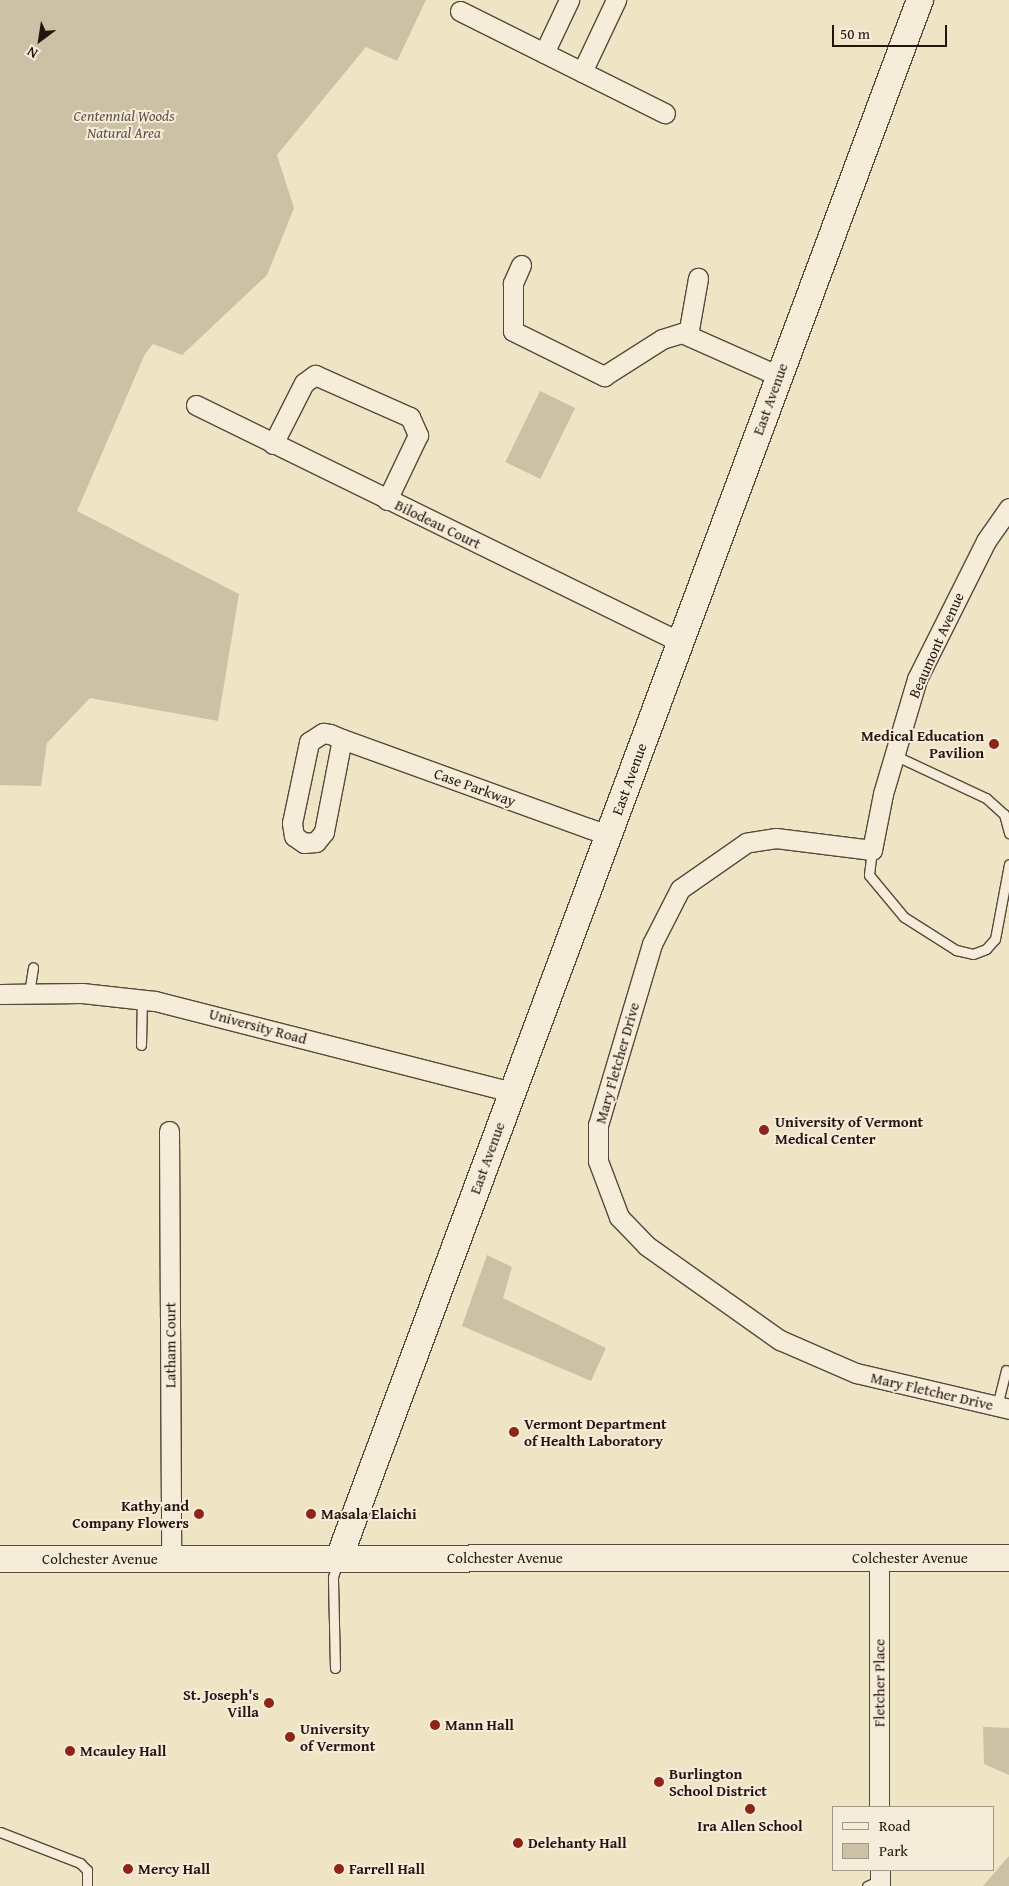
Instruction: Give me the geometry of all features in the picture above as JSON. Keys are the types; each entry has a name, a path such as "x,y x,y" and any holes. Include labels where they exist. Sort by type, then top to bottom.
{"main road":[{"name":"East Avenue","path":"339,1558 920,0"},
{"name":"Colchester Avenue","path":"0,1560 1009,1558"}],"street":[{"path":"544,53 569,0"},
{"path":"582,72 616,0"},
{"path":"460,11 665,113"},
{"path":"521,265 513,284 513,331 604,376 662,339 688,335 779,376"},
{"path":"688,335 698,278"},
{"path":"273,444 304,383 315,374 401,413 415,422 418,435 388,500"},
{"name":"Bilodeau Court","path":"196,405 680,642"},
{"name":"Beaumont Avenue","path":"872,850 894,755 917,679 946,615 986,541 1009,508"},
{"name":"Case Parkway","path":"342,739 324,832 316,842 304,844 296,838 292,827 309,742 323,733 342,739 608,835"},
{"name":"Mary Fletcher Drive","path":"872,850 776,838 746,843 696,873 680,889 652,944 598,1125 598,1161 620,1217 647,1246 750,1321 816,1358 856,1373 1003,1408"},
{"name":"University Road","path":"0,994 29,993 142,999 512,1092"},
{"name":"Latham Court","path":"169,1132 171,1559"},
{"name":"Fletcher Place","path":"879,1558 879,1806"}],"lane":[{"path":"894,755 986,798 1004,814 1009,833"},
{"path":"872,850 869,875 904,918 956,950 973,954 986,950 995,939 1009,864"},
{"path":"29,993 33,967"},
{"path":"142,999 142,1045"},
{"path":"1003,1408 1006,1370"},
{"path":"335,1668 333,1577 339,1558"},
{"path":"0,1832 80,1863 87,1870 87,1886"}],"green space":[{"name":"Centennial Woods Natural Area","path":"0,0 426,0 397,61 366,47 277,155 294,208 267,275 182,355 153,344 145,354 77,511 239,594 218,721 90,698 47,743 41,786 0,785"},
{"path":"540,391 575,408 540,479 505,462"},
{"path":"487,1255 512,1267 503,1298 606,1348 591,1381 462,1326"},
{"path":"983,1727 1009,1728 1009,1775 984,1764"},
{"path":"1009,1856 1009,1886 983,1886"}],"place":[{"name":"Medical Education Pavilion","path":"994,744"},
{"name":"University of Vermont Medical Center","path":"764,1130"},
{"name":"Vermont Department of Health Laboratory","path":"514,1432"},
{"name":"Kathy and Company Flowers","path":"199,1514"},
{"name":"Masala Elaichi","path":"311,1514"},
{"name":"St. Joseph's Villa","path":"269,1703"},
{"name":"Mann Hall","path":"435,1725"},
{"name":"University of Vermont","path":"290,1737"},
{"name":"Mcauley Hall","path":"70,1751"},
{"name":"Burlington School District","path":"659,1782"},
{"name":"Ira Allen School","path":"750,1809"},
{"name":"Delehanty Hall","path":"518,1843"},
{"name":"Mercy Hall","path":"128,1869"},
{"name":"Farrell Hall","path":"339,1869"}]}
